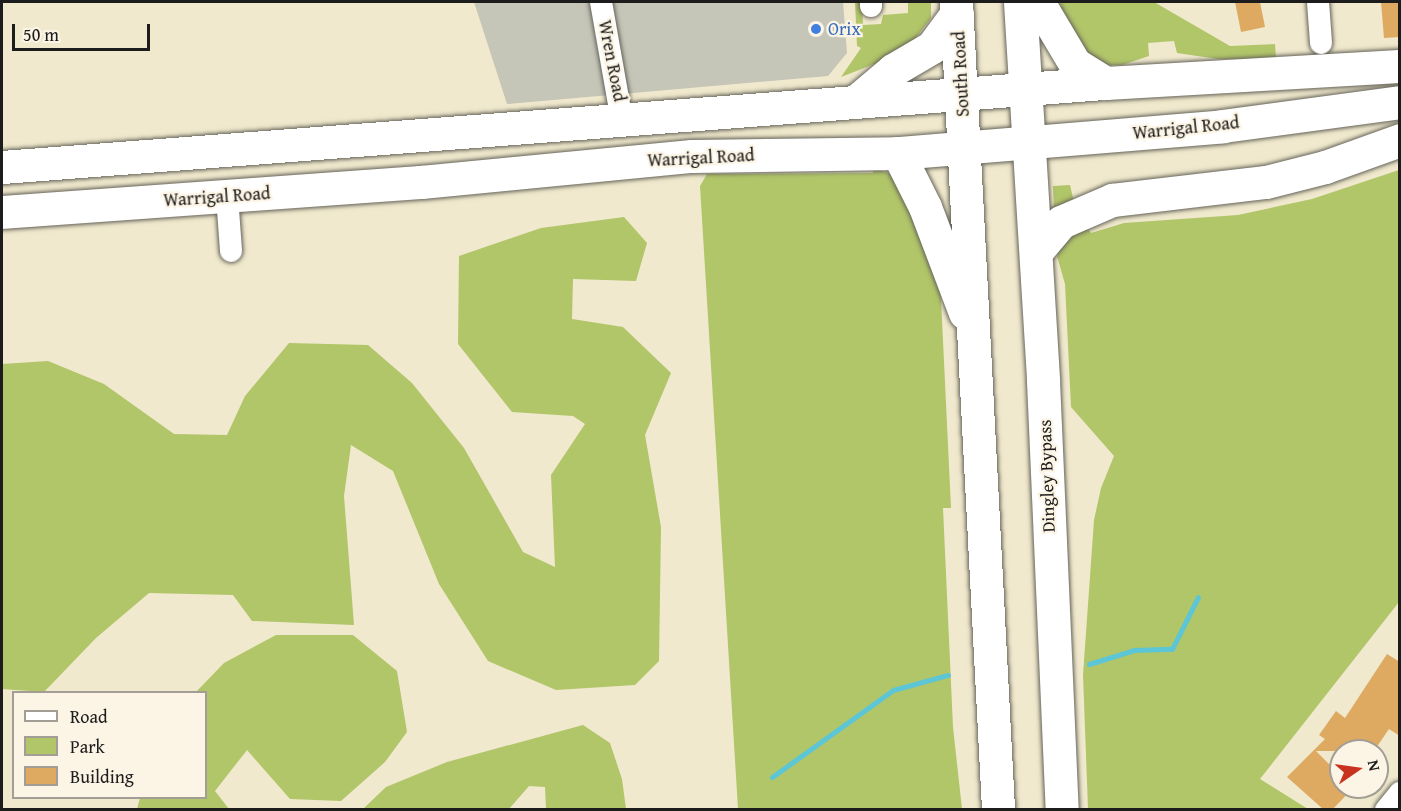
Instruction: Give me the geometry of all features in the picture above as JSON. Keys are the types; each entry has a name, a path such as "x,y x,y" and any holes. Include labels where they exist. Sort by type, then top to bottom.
{"highway":[{"path":"1020,2 1029,142"},
{"path":"1038,2 1075,64 1105,83"},
{"path":"855,102 893,70 932,47 956,6"},
{"name":"South Road","path":"956,6 964,147"},
{"path":"2,167 962,93 1400,66"},
{"name":"Warrigal Road","path":"2,212 227,196 692,156 898,153 1223,126 1400,102"},
{"path":"1036,252 1061,222 1112,200 1266,182 1325,167 1400,140"},
{"name":"Dingley Bypass","path":"1029,142 1062,810"},
{"path":"964,147 998,810"},
{"path":"898,153 926,207 946,271 974,331"}],"street":[{"name":"Wren Road","path":"601,2 622,121"},
{"path":"1318,2 1321,43"},
{"path":"227,196 231,251"},
{"path":"1386,810 1400,793"}],"shaded area":[{"path":"474,2 843,2 847,53 828,76 507,104"}],"green space":[{"path":"855,2 862,2 863,25 881,24 883,15 908,13 908,2 931,2 931,18 905,52 841,77 861,48 857,46"},
{"path":"1060,2 1154,2 1230,46 1275,44 1276,59 1218,59 1177,53 1174,41 1148,43 1149,56 1122,65 1092,65 1063,17"},
{"path":"872,168 895,175 940,278 951,508 943,508 953,727 962,809 738,809 700,186 707,174 873,173"},
{"path":"1399,170 1399,602 1260,779 1308,809 1088,809 1083,675 1094,520 1101,488 1114,456 1071,407 1065,284 1057,256 1061,243 1082,220 1091,233 1124,223 1238,215 1312,199"},
{"path":"1070,185 1074,202 1054,210 1053,186"},
{"path":"624,217 647,243 636,281 573,279 572,319 623,327 671,373 645,435 661,527 659,661 635,685 556,690 488,661 439,584 393,471 351,445 344,496 354,625 252,621 233,595 149,593 96,638 45,691 2,689 2,364 48,361 104,384 174,434 227,435 245,396 289,343 368,345 412,383 464,448 523,552 555,567 551,475 585,424 573,416 512,412 458,344 459,256 541,228"},
{"path":"276,635 353,635 397,671 407,732 385,762 341,801 290,799 247,750 215,791 229,809 137,809 140,799 207,799 207,691 197,691 224,663"},
{"path":"583,725 610,743 622,779 626,809 546,809 545,787 529,786 509,809 363,809 386,787 447,762"}],"building":[{"path":"1235,2 1260,2 1265,27 1241,32"},
{"path":"1381,2 1400,2 1400,37 1384,38"},
{"path":"1387,654 1400,662 1400,736 1389,729 1382,739 1329,739 1329,751 1316,751 1329,764 1329,799 1343,799 1332,810 1324,810 1287,777 1325,739 1319,735 1336,711 1345,718"}],"waterway":[{"path":"1089,664 1134,650 1172,649 1198,597"},
{"path":"772,777 893,690 948,675"}],"place":[{"name":"Orix","path":"816,29"}]}
